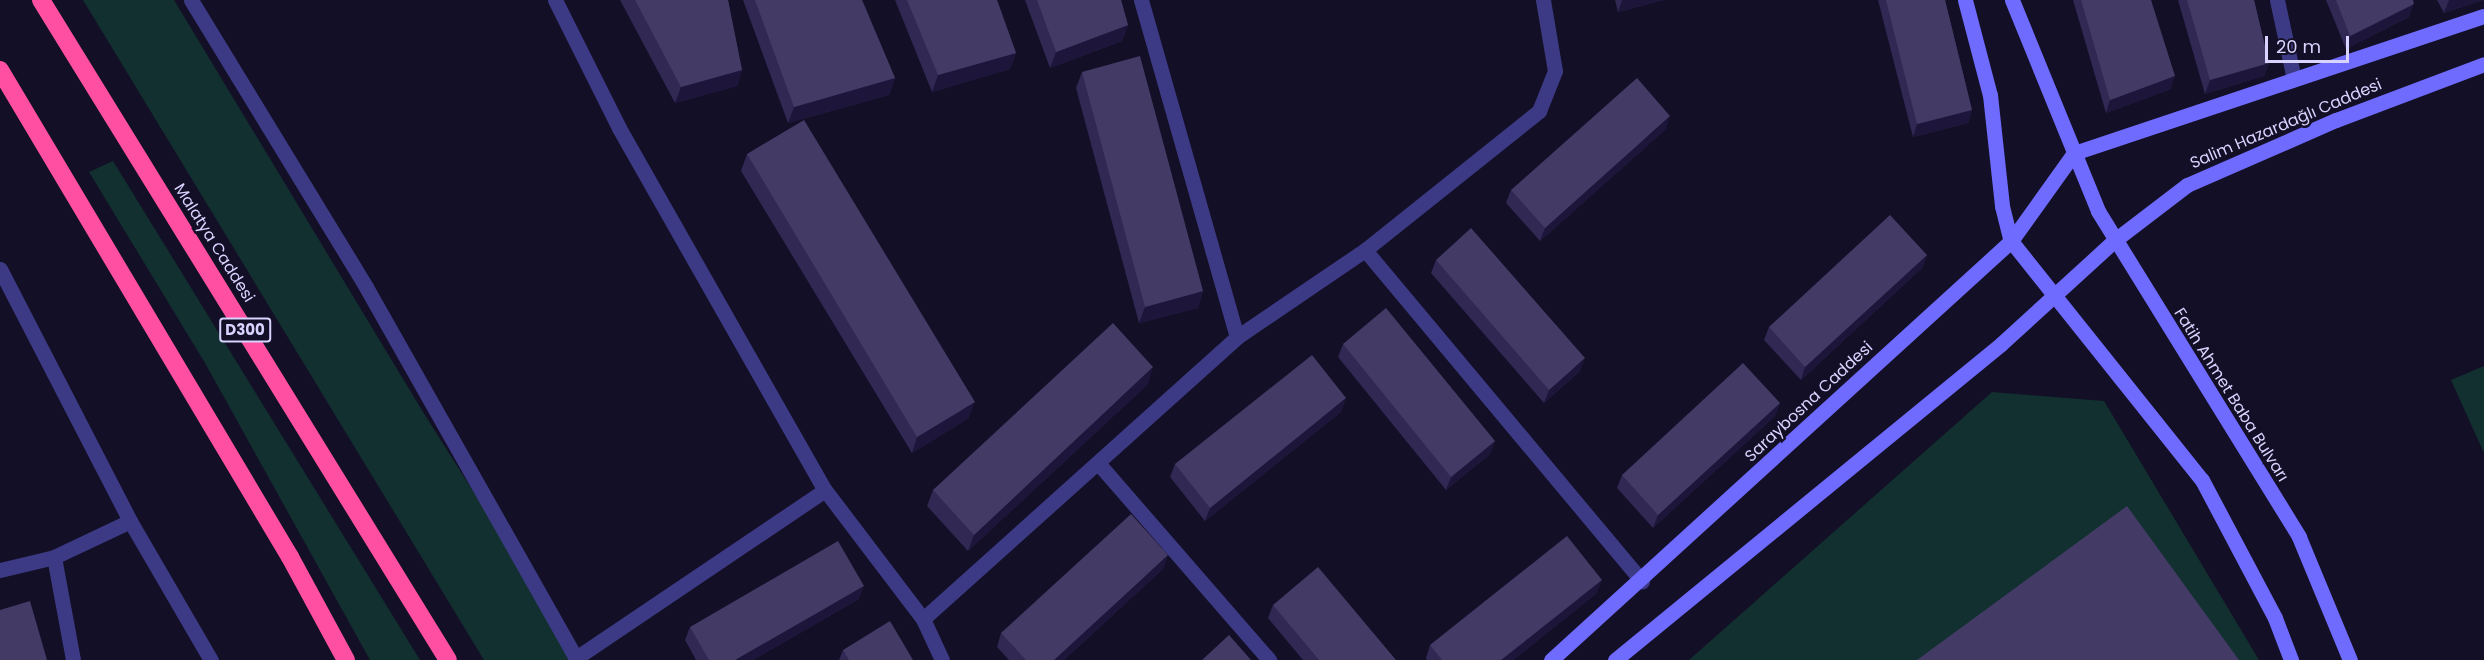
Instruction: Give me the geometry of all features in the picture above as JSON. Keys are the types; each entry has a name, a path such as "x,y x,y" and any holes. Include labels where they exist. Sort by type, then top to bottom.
{"highway":[{"name":"Malatya Caddesi","path":"41,0 448,660"},
{"path":"0,70 290,557 346,660"}],"main road":[{"path":"1965,0 1990,95 2002,206 2011,241 2053,297 2104,354 2202,480 2275,618 2291,660"},
{"name":"Fatih Ahmet Baba Bulvarı","path":"2012,0 2074,153 2115,240 2299,537 2349,660"},
{"name":"Salim Hazardağlı Caddesi","path":"2074,153 2484,16"},
{"name":"Salim Hazardağlı Caddesi","path":"2115,240 2187,185 2336,120 2484,64"},
{"name":"Saraybosna Caddesi","path":"1551,660 1642,581 2011,241 2074,153"},
{"path":"1615,660 2001,344 2115,240"}],"street":[{"path":"191,0 366,287 577,659 825,490"},
{"path":"555,0 619,128 825,490 923,619 942,660"},
{"path":"1140,0 1237,337"},
{"path":"923,619 1237,337 1365,250 1539,111 1555,70 1543,0"},
{"path":"2277,0 2294,79"},
{"path":"1365,250 1642,581"},
{"path":"0,269 130,521 211,660"},
{"path":"1098,463 1269,660"},
{"path":"0,570 54,557 130,521"},
{"path":"54,557 73,660"}],"green space":[{"path":"83,0 174,0 423,412 580,660 484,660"},
{"path":"113,161 420,660 370,660 205,363 89,172"},
{"path":"2484,366 2484,453 2451,380"},
{"path":"1992,392 2104,401 2259,660 1689,660"}],"building":[{"path":"635,0 728,0 742,70 681,87"},
{"path":"755,0 862,0 895,78 794,107"},
{"path":"907,0 997,0 1016,53 938,75"},
{"path":"1037,0 1121,0 1128,25 1056,52"},
{"path":"1886,0 1945,0 1972,110 1917,124"},
{"path":"2081,0 2151,0 2175,76 2110,100"},
{"path":"2187,0 2254,0 2269,63 2210,80"},
{"path":"2336,0 2413,0 2414,4 2350,36"},
{"path":"1140,56 1203,291 1145,307 1082,72"},
{"path":"1637,78 1670,116 1545,228 1511,190"},
{"path":"804,120 975,402 917,437 747,154"},
{"path":"1890,215 1927,255 1805,367 1769,327"},
{"path":"1471,228 1585,358 1549,390 1436,260"},
{"path":"1386,308 1495,441 1451,477 1343,344"},
{"path":"1113,323 1153,367 974,535 933,490"},
{"path":"1312,355 1346,398 1210,508 1175,464"},
{"path":"1743,363 1780,403 1658,515 1622,475"},
{"path":"2127,506 2239,660 1917,660"},
{"path":"1131,514 1168,555 1054,660 1026,660 1001,633"},
{"path":"1567,536 1602,580 1501,660 1442,660 1430,645"},
{"path":"838,541 864,586 735,660 709,660 690,627"},
{"path":"1318,567 1396,660 1319,660 1273,605"},
{"path":"30,601 47,660 0,660 0,610"},
{"path":"890,621 913,660 849,660 843,650"},
{"path":"1229,635 1251,660 1202,660"}]}
